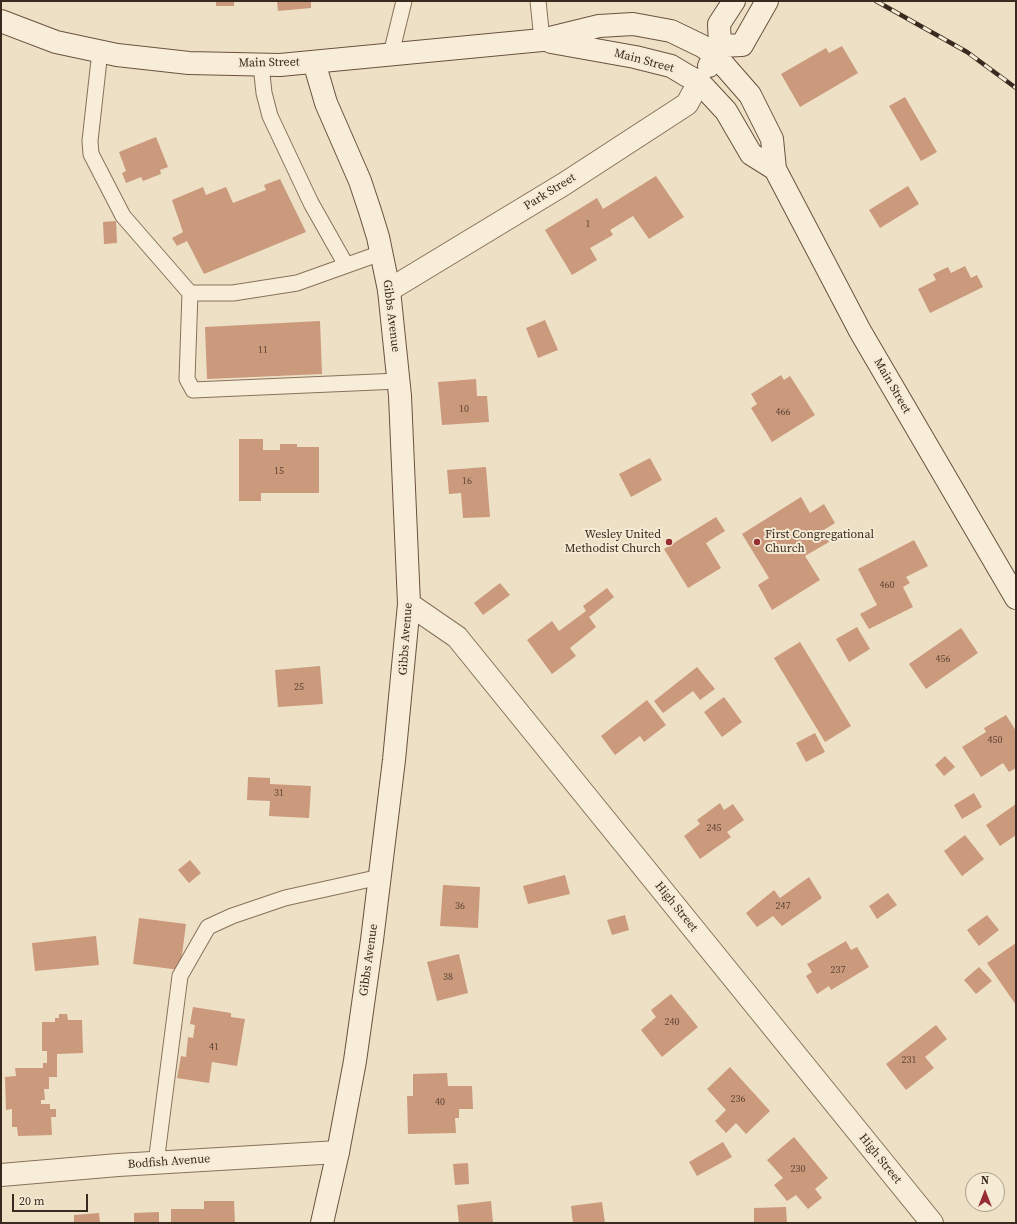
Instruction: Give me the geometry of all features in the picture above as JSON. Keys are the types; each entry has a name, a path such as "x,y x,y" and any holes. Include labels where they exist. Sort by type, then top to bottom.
{"main road":[{"path":"734,1 719,24 718,51 742,45 767,1"},
{"name":"Main Street","path":"1,21 56,42 100,52 189,63 280,65 542,40 599,26 633,24 671,31 702,46 718,51 750,94 772,139 775,169 860,331 1016,598"},
{"name":"Main Street","path":"542,40 635,56 671,66 699,82 726,111 751,154 775,169"},
{"name":"Park Street","path":"389,290 564,184 686,104 718,51"},
{"name":"Gibbs Avenue","path":"314,62 326,103 360,182 370,212 389,290 399,381 409,604 394,760 355,1061 338,1152 322,1223"},
{"name":"High Street","path":"409,604 457,637 932,1223"},
{"name":"Bodfish Avenue","path":"1,1175 156,1163 338,1152"}],"lane":[{"path":"391,54 404,1"},
{"path":"538,1 542,40"},
{"path":"100,52 90,141 91,154 123,216 190,293 187,380 193,390 399,381"},
{"path":"261,65 264,93 270,116 311,204 346,265"},
{"path":"190,293 233,293 298,283 381,253"},
{"path":"156,1163 180,976 208,927 232,916 285,898 380,877"}],"building":[{"path":"216,1 234,1 234,6 216,6"},
{"path":"277,1 311,1 311,8 278,11"},
{"path":"842,46 858,73 800,107 781,74 826,48 829,53"},
{"path":"905,97 937,152 921,161 889,106"},
{"path":"156,137 168,167 160,170 161,174 143,181 141,177 126,183 122,173 126,171 119,152"},
{"path":"656,176 684,217 649,239 633,216 610,230 613,235 590,248 597,260 572,275 545,230 597,198 603,209"},
{"path":"280,179 306,232 204,274 187,241 177,246 172,238 183,232 172,200 203,187 206,195 226,187 233,203 266,190 264,185"},
{"path":"908,186 919,204 880,228 869,210"},
{"path":"116,221 117,243 104,244 103,222"},
{"path":"965,266 971,278 977,275 983,287 930,313 918,289 936,280 933,274 948,267 951,273"},
{"path":"545,320 558,350 538,358 526,328"},
{"path":"320,321 322,374 207,379 205,327"},
{"path":"781,375 784,380 790,376 815,415 772,442 751,408 757,404 751,394"},
{"path":"476,379 477,396 487,396 489,422 442,425 438,382"},
{"path":"239,439 263,439 263,450 280,450 280,444 297,444 297,447 319,447 319,493 261,493 261,501 239,501"},
{"path":"650,458 662,480 631,497 619,474"},
{"path":"486,467 490,517 463,518 461,493 449,494 447,470"},
{"path":"801,497 810,513 824,504 835,523 822,531 829,542 805,556 820,580 772,610 758,585 769,578 742,534"},
{"path":"716,517 725,531 706,543 721,568 688,588 664,549"},
{"path":"914,540 928,566 906,577 910,583 903,587 913,607 869,629 860,614 877,605 858,569"},
{"path":"500,583 510,595 483,615 474,603"},
{"path":"607,588 614,597 589,617 596,627 570,648 576,656 552,674 527,640 552,621 559,631 586,611 583,606"},
{"path":"857,627 870,649 849,662 836,639"},
{"path":"961,628 978,653 926,689 909,664"},
{"path":"800,642 851,726 825,742 774,658"},
{"path":"320,666 323,704 278,707 275,670"},
{"path":"697,667 715,689 700,700 693,691 663,713 654,701"},
{"path":"724,697 742,722 722,737 704,712"},
{"path":"647,700 666,725 644,742 640,736 615,755 601,736"},
{"path":"1006,715 1016,731 1016,768 1009,772 1003,763 981,777 962,747 986,732 984,728"},
{"path":"815,733 825,752 806,762 796,743"},
{"path":"945,756 955,767 944,776 935,765"},
{"path":"248,777 270,778 270,784 311,786 309,818 269,816 270,801 247,800"},
{"path":"974,793 982,807 962,819 954,805"},
{"path":"720,803 724,810 733,804 744,820 727,832 731,837 700,859 684,836 700,824 697,820"},
{"path":"1016,804 1016,835 1000,846 986,825"},
{"path":"965,835 984,859 962,876 944,851"},
{"path":"190,860 201,873 189,883 178,870"},
{"path":"565,875 570,894 528,904 523,886"},
{"path":"809,877 822,898 782,926 773,916 757,927 746,913 774,890 780,898"},
{"path":"443,885 480,887 478,928 440,926"},
{"path":"888,893 897,905 877,919 869,906"},
{"path":"625,915 629,930 612,935 607,920"},
{"path":"987,915 999,930 979,946 967,930"},
{"path":"139,918 186,924 180,970 133,964"},
{"path":"96,936 99,965 35,971 32,943"},
{"path":"846,941 851,950 857,947 869,967 831,990 829,986 817,994 806,976 812,972 807,964"},
{"path":"1016,943 1016,1005 987,963"},
{"path":"459,954 468,993 437,1001 427,962"},
{"path":"979,967 992,981 976,994 964,980"},
{"path":"671,994 698,1027 662,1057 641,1030 656,1017 651,1010"},
{"path":"193,1007 231,1013 231,1017 245,1019 237,1066 212,1062 209,1083 177,1078 181,1056 186,1057 188,1037 193,1038 195,1025 190,1024"},
{"path":"59,1014 67,1014 68,1020 82,1020 83,1053 57,1054 57,1077 49,1077 49,1089 44,1089 45,1100 41,1100 41,1104 50,1104 50,1109 56,1109 56,1117 51,1117 52,1135 18,1136 17,1127 12,1127 12,1109 6,1110 5,1077 16,1076 15,1068 43,1068 43,1063 47,1063 47,1051 42,1051 42,1022 55,1022 55,1018 59,1018"},
{"path":"936,1025 947,1039 925,1057 934,1068 906,1090 886,1064"},
{"path":"730,1067 770,1111 746,1134 736,1123 726,1133 715,1121 726,1110 707,1089"},
{"path":"447,1073 448,1086 472,1086 473,1109 459,1109 459,1118 455,1118 456,1133 408,1134 407,1096 413,1096 413,1074"},
{"path":"794,1137 828,1178 815,1189 822,1198 808,1209 796,1195 787,1201 774,1185 783,1178 767,1160"},
{"path":"723,1142 732,1157 697,1176 689,1162"},
{"path":"468,1163 469,1184 455,1185 453,1164"},
{"path":"204,1201 234,1201 235,1223 171,1223 171,1209 204,1209"},
{"path":"491,1201 493,1223 459,1223 457,1205"},
{"path":"602,1202 605,1223 573,1223 571,1206"},
{"path":"786,1207 787,1223 754,1223 754,1208"},
{"path":"159,1212 159,1223 134,1223 134,1213"},
{"path":"99,1213 100,1223 74,1223 74,1215"}],"railway":[{"path":"876,1 967,52 1016,88"}],"place":[{"name":"Wesley United Methodist Church","path":"669,542"},
{"name":"First Congregational Church","path":"757,542"}]}
